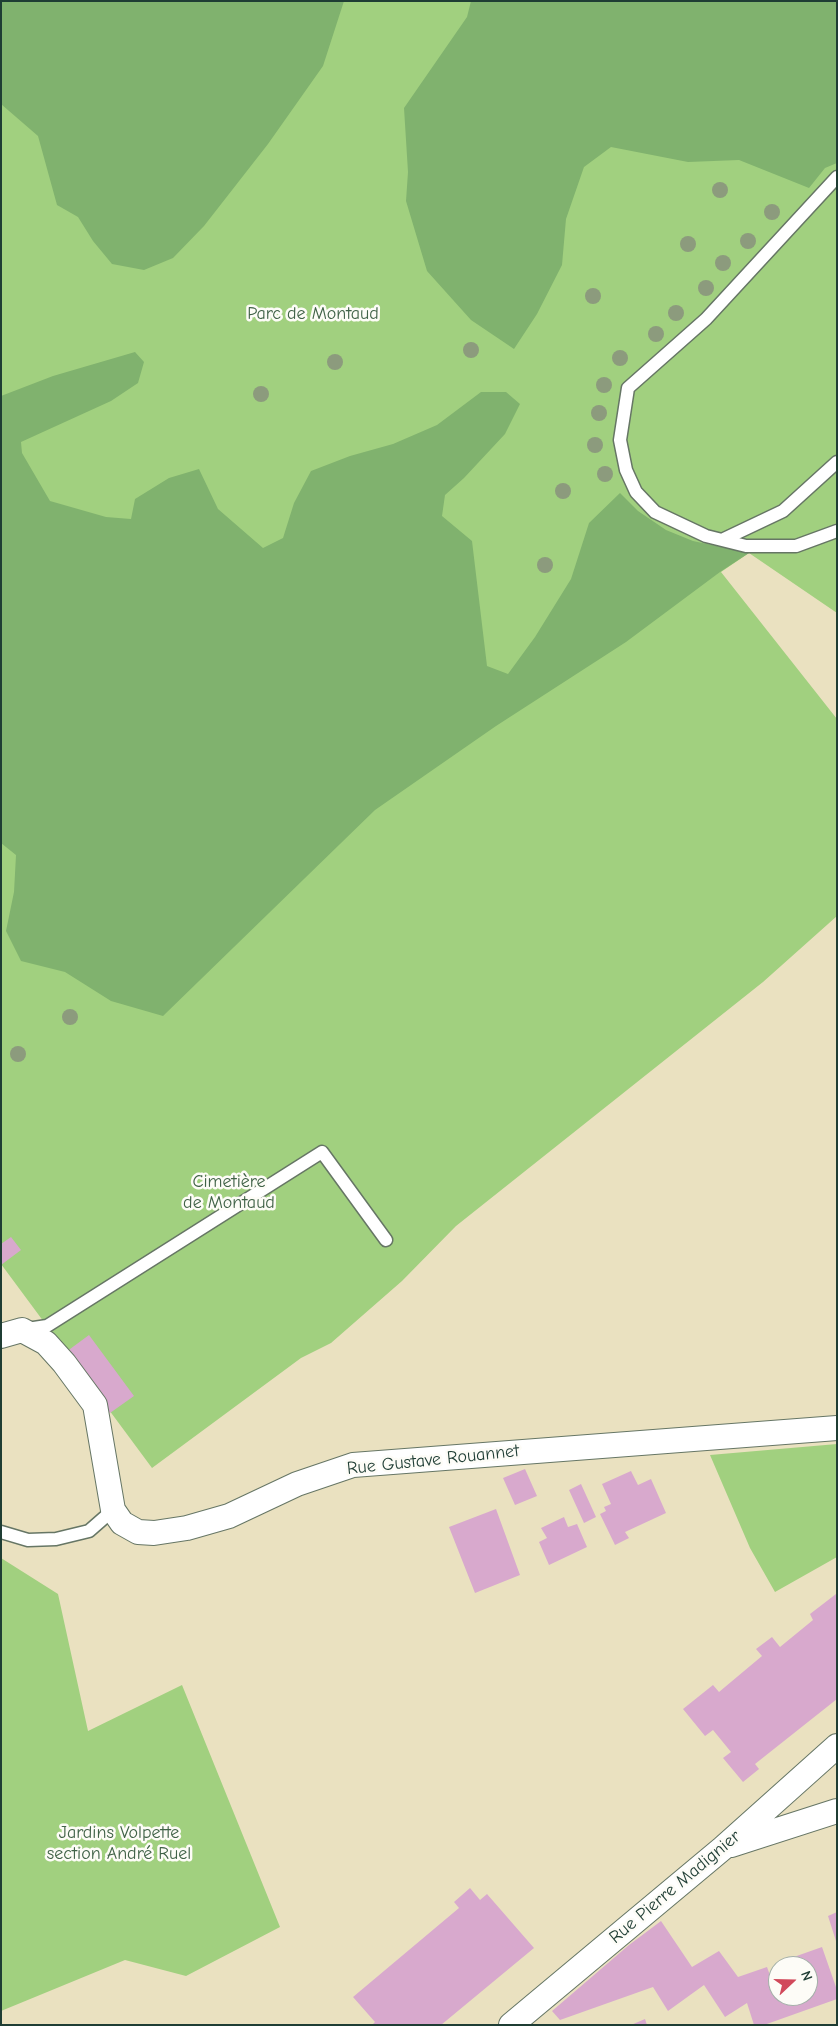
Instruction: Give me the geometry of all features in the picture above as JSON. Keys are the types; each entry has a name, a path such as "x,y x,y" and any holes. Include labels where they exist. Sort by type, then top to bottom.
{"street":[{"path":"11,1333 46,1343 64,1363 95,1405 113,1510"},
{"name":"Rue Gustave Rouannet","path":"113,1510 122,1523 138,1532 154,1533 186,1528 228,1516 297,1484 352,1465 837,1428"},
{"name":"Rue Pierre Madignier","path":"511,2025 723,1848 837,1746"},
{"path":"723,1848 837,1810"}],"lane":[{"path":"837,177 706,319 628,388 620,440 626,470 636,492 655,512 706,536 746,546 796,546 837,530"},
{"path":"724,539 783,511 837,462"},
{"path":"11,1333 47,1326 322,1152 386,1240"},
{"path":"1,1532 28,1540 56,1539 89,1531 113,1510"}],"green space":[{"name":"Parc de Montaud","path":"1,1 837,1 837,613 749,553 721,572 837,719 837,916 763,982 456,1226 402,1281 331,1343 301,1358 152,1468 1,1264"},
{"path":"1,1 344,1 323,66 268,144 204,226 173,258 144,270 112,264 93,241 78,217 57,205 38,136 1,104"},
{"path":"471,1 837,1 837,163 825,168 809,188 739,160 688,162 611,147 584,167 566,219 562,265 537,314 514,349 471,320 427,271 406,201 408,172 404,108 467,17"},
{"path":"135,352 144,362 138,383 111,401 21,442 22,453 50,501 106,517 131,519 135,499 169,478 199,469 218,509 263,548 283,538 294,503 311,471 350,456 393,444 437,425 481,392 506,392 520,404 505,434 464,478 445,495 442,516 472,541 487,666 508,674 535,637 571,579 589,523 620,493 638,511 666,530 693,541 749,553 720,572 626,642 496,726 375,810 163,1016 111,1001 65,972 21,961 6,931 14,892 16,855 1,843 1,396 53,376"},
{"path":"837,1444 837,1557 775,1592 750,1548 710,1455"},
{"name":"Jardins Volpette section André Ruel","path":"1,1558 58,1594 88,1731 182,1685 280,1927 186,1976 125,1960 1,2011"}],"building":[{"path":"11,1237 21,1250 1,1265 1,1244"},
{"path":"89,1335 134,1396 110,1413 66,1352"},
{"path":"525,1469 537,1496 515,1505 503,1478"},
{"path":"631,1471 638,1485 651,1479 666,1513 625,1532 629,1538 615,1545 600,1514 606,1511 604,1507 611,1504 602,1484"},
{"path":"581,1484 596,1517 584,1523 569,1490"},
{"path":"496,1509 520,1575 475,1593 449,1527"},
{"path":"564,1517 568,1527 577,1524 587,1547 549,1565 539,1542 547,1538 541,1528"},
{"path":"836,1594 837,1699 755,1764 759,1769 743,1782 723,1758 731,1752 713,1730 705,1736 683,1709 713,1685 719,1692 762,1656 756,1649 772,1637 780,1647 813,1620 810,1614"},
{"path":"470,1888 480,1900 487,1894 534,1948 441,2025 372,2025 375,2022 353,1997 459,1908 454,1902"},
{"path":"837,1912 837,1941 836,1941 828,1916"},
{"path":"661,1921 692,1967 719,1951 738,1977 767,1967 768,2006 817,2006 764,2025 754,2025 747,2003 725,2017 704,1985 668,2011 653,1987 560,2020 552,2011 629,1945"},
{"path":"822,1947 837,1990 837,1999 818,2006 818,1956 797,1956"},
{"path":"645,2019 647,2025 631,2025"}],"park label":[{"name":"Cimetière de Montaud","path":"229,1192"}]}
